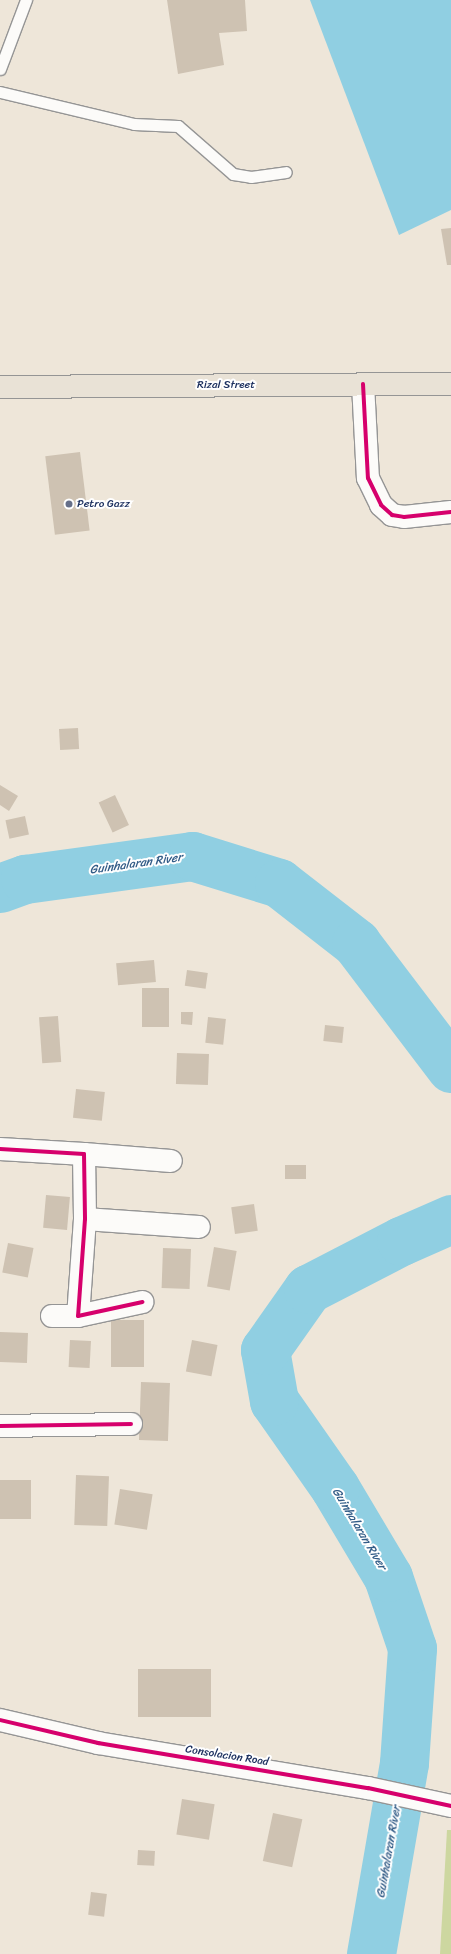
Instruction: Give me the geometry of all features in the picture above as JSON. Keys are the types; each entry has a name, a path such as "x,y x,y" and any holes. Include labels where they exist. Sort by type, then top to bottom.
{"main road":[{"name":"Rizal Street","path":"0,387 451,384"}],"street":[{"path":"363,384 368,478 381,505 392,515 404,517 451,512"},
{"path":"0,1149 172,1161"},
{"path":"78,1316 85,1219 84,1154"},
{"path":"85,1219 199,1227"},
{"path":"52,1316 78,1316 142,1302"},
{"path":"0,1426 131,1424"},
{"name":"Consolacion Road","path":"0,1720 98,1743 368,1788 447,1805"}],"lane":[{"path":"0,69 26,0"},
{"path":"0,92 134,124 178,126 232,174 251,177 286,172"}],"green space":[{"path":"447,1830 451,1830 451,1954 440,1954"}],"water":[{"path":"310,0 451,0 451,210 399,235"}],"building":[{"path":"167,0 245,0 247,31 219,33 224,65 178,74"},
{"path":"451,228 451,265 447,265 441,229"},
{"path":"80,452 90,530 55,535 45,456"},
{"path":"78,728 79,749 60,750 59,729"},
{"path":"0,785 18,796 9,811 0,805"},
{"path":"115,795 129,825 113,833 99,803"},
{"path":"25,816 29,835 9,839 5,820"},
{"path":"154,960 156,982 118,985 116,963"},
{"path":"187,970 208,973 206,989 185,986"},
{"path":"142,988 169,988 169,1027 142,1027"},
{"path":"181,1012 193,1012 192,1025 181,1024"},
{"path":"58,1016 61,1062 42,1063 39,1017"},
{"path":"208,1017 226,1019 223,1045 205,1043"},
{"path":"325,1025 344,1027 342,1043 323,1041"},
{"path":"177,1053 209,1054 208,1085 176,1084"},
{"path":"76,1089 105,1092 102,1121 73,1118"},
{"path":"285,1165 306,1165 306,1179 285,1179"},
{"path":"46,1195 70,1197 67,1230 43,1228"},
{"path":"254,1204 258,1231 235,1234 231,1207"},
{"path":"8,1243 34,1248 28,1277 2,1272"},
{"path":"214,1247 237,1251 230,1290 207,1286"},
{"path":"163,1248 191,1249 190,1289 162,1288"},
{"path":"111,1320 144,1320 144,1367 111,1367"},
{"path":"0,1332 28,1333 27,1363 0,1362"},
{"path":"70,1340 91,1341 90,1368 69,1367"},
{"path":"192,1340 218,1345 211,1376 186,1371"},
{"path":"141,1382 170,1383 168,1441 139,1440"},
{"path":"76,1475 109,1476 107,1526 74,1525"},
{"path":"0,1480 31,1480 31,1519 0,1519"},
{"path":"120,1489 153,1494 147,1530 114,1525"},
{"path":"138,1669 211,1669 211,1717 138,1717"},
{"path":"182,1799 215,1804 209,1840 176,1835"},
{"path":"273,1813 302,1819 292,1867 263,1861"},
{"path":"138,1850 155,1851 154,1866 137,1865"},
{"path":"91,1892 107,1894 104,1917 88,1915"}],"waterway":[{"name":"Guinhalaran River","path":"0,888 25,879 192,856 279,883 356,943 451,1068"},
{"name":"Guinhalaran River","path":"371,1954 404,1763 412,1648 388,1577 335,1488 274,1401 265,1350 308,1289 401,1241 451,1219"}],"cycle path":[{"path":"363,384 368,478 381,505 392,515 404,517 451,512"},
{"path":"0,1149 84,1154 85,1219 78,1316 142,1302"},
{"path":"0,1426 131,1424"},
{"path":"0,1720 98,1743 368,1788 451,1806"}],"place":[{"name":"Petro Gazz","path":"69,504"}]}
